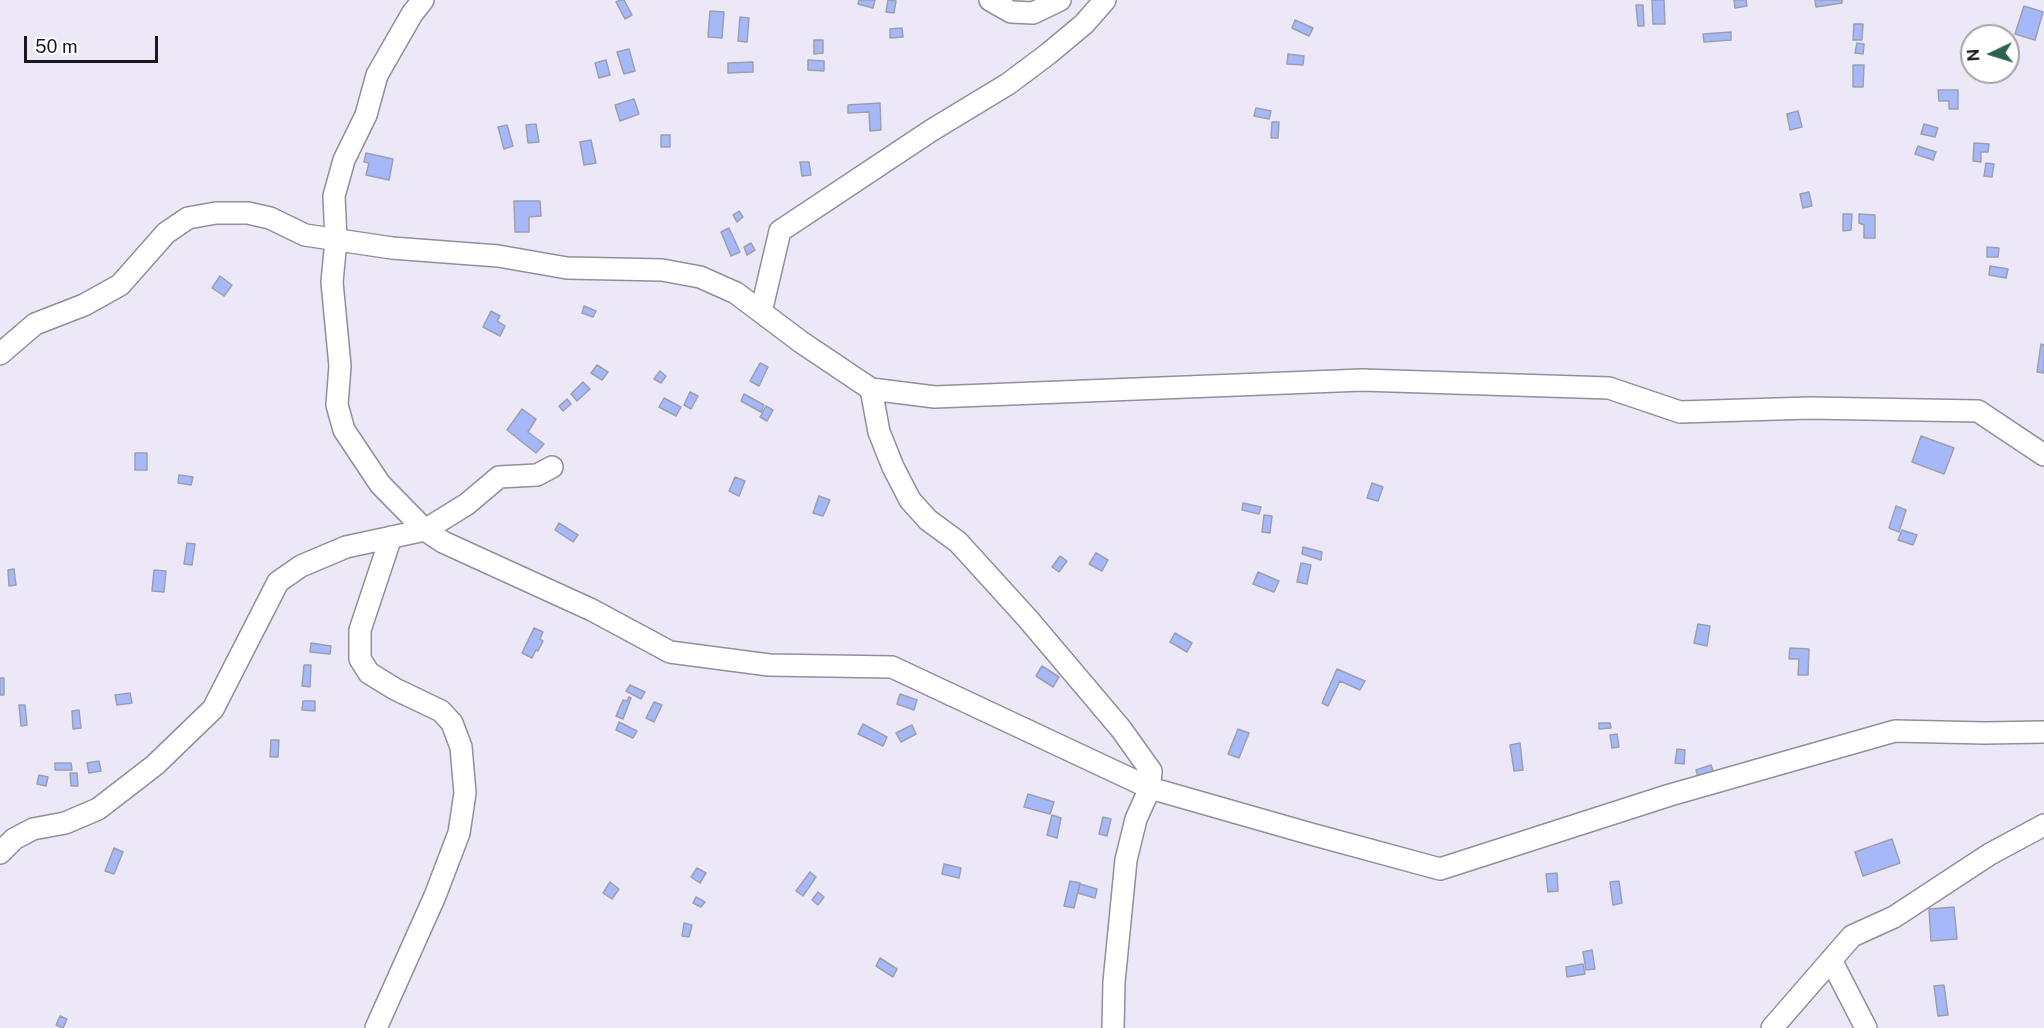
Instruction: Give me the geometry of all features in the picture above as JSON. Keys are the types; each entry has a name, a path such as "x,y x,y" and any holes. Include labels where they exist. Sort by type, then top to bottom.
{"street":[{"path":"423,0 412,14 377,75 366,115 344,160 334,196 336,240 332,282 340,366 337,405 344,430 380,484 425,530 443,542 592,610 670,652 769,665 892,667 1150,788 1440,868 1670,795 1895,731 2044,732"},
{"path":"990,0 1011,12 1033,13 1060,0"},
{"path":"761,312 780,231 933,130 1008,84 1084,24 1105,0"},
{"path":"0,354 35,324 84,304 120,285 166,233 188,218 216,213 248,213 270,218 305,235 392,248 498,256 567,267 662,270 700,277 736,293 801,342 871,389 935,397 1362,380 1609,388 1680,412 1809,408 1978,411 2044,455"},
{"path":"871,389 879,432 893,468 910,500 928,520 957,542 1028,619 1121,729 1152,771 1150,788 1136,819 1126,860 1114,982 1113,1028"},
{"path":"0,853 14,839 33,829 65,823 98,809 155,765 213,709 278,582 301,566 346,547 425,530 467,504 499,477 537,475 552,467"},
{"path":"376,1028 435,896 459,833 465,793 460,747 452,723 441,711 395,689 369,673 360,659 360,630 391,537"},
{"path":"1772,1028 1852,936 1894,917 1990,854 2044,825"},
{"path":"1831,960 1866,1028"}],"building":[{"path":"624,0 632,15 625,19 616,2"},
{"path":"859,0 875,0 873,8 858,4"},
{"path":"888,0 896,1 894,13 886,12"},
{"path":"1652,0 1664,0 1665,24 1653,24"},
{"path":"1734,0 1746,0 1747,6 1735,8"},
{"path":"1815,0 1842,0 1842,3 1816,7"},
{"path":"1636,5 1643,5 1644,26 1638,26"},
{"path":"2024,6 2043,12 2035,40 2020,36 2018,24"},
{"path":"710,11 724,12 722,38 708,37"},
{"path":"740,17 749,18 747,42 738,41"},
{"path":"1295,20 1313,28 1309,36 1292,28"},
{"path":"1854,24 1863,24 1862,40 1853,40"},
{"path":"902,28 903,37 890,38 890,29"},
{"path":"1731,32 1731,40 1704,42 1703,34"},
{"path":"814,40 823,40 823,53 814,54"},
{"path":"1857,43 1864,44 1863,54 1855,53"},
{"path":"629,49 635,71 624,74 617,52"},
{"path":"1288,54 1304,56 1303,65 1287,64"},
{"path":"606,60 610,75 599,78 595,63"},
{"path":"808,60 824,61 824,71 808,70"},
{"path":"753,62 753,72 728,73 728,63"},
{"path":"1853,65 1864,65 1863,87 1853,87"},
{"path":"1938,90 1958,90 1958,109 1949,109 1949,101 1939,101"},
{"path":"634,99 639,114 620,121 615,105"},
{"path":"880,103 881,130 870,131 869,112 848,113 848,105"},
{"path":"1256,108 1271,111 1269,119 1254,116"},
{"path":"1798,111 1802,127 1790,130 1787,114"},
{"path":"1272,122 1279,122 1278,138 1271,138"},
{"path":"536,124 539,142 528,143 526,125"},
{"path":"1924,124 1938,128 1935,137 1921,134"},
{"path":"507,125 513,146 504,149 498,127"},
{"path":"661,135 670,135 670,147 661,147"},
{"path":"591,140 596,163 584,165 580,142"},
{"path":"1974,143 1989,144 1988,152 1981,152 1981,162 1973,161"},
{"path":"1918,146 1936,152 1933,160 1915,154"},
{"path":"366,153 393,159 389,180 366,175 369,163 364,162"},
{"path":"800,162 809,162 811,175 802,176"},
{"path":"1986,163 1994,164 1992,177 1984,176"},
{"path":"1809,192 1812,206 1803,208 1800,194"},
{"path":"514,201 540,201 541,216 529,217 529,232 515,232"},
{"path":"739,211 743,217 737,222 733,215"},
{"path":"1843,214 1852,214 1851,230 1843,231"},
{"path":"1859,214 1875,215 1875,238 1864,238 1864,225 1859,223"},
{"path":"729,228 740,252 731,256 721,232"},
{"path":"751,243 755,250 747,255 744,247"},
{"path":"1987,247 1999,248 1998,257 1987,257"},
{"path":"1990,266 2008,269 2006,278 1989,275"},
{"path":"220,276 232,285 224,296 212,288"},
{"path":"584,306 596,311 593,317 582,313"},
{"path":"491,311 500,316 497,321 505,326 500,336 483,327"},
{"path":"2041,344 2044,345 2044,373 2037,372"},
{"path":"760,363 768,367 759,386 750,381"},
{"path":"597,365 608,372 602,380 591,373"},
{"path":"660,371 666,376 661,383 654,379"},
{"path":"583,382 590,389 577,401 571,394"},
{"path":"690,392 698,396 691,409 684,405"},
{"path":"744,394 764,405 761,412 741,401"},
{"path":"664,398 681,407 676,416 659,407"},
{"path":"567,399 571,404 563,411 559,406"},
{"path":"766,406 773,410 767,421 760,417"},
{"path":"522,409 536,419 528,432 544,444 536,453 507,430"},
{"path":"1921,436 1954,448 1944,474 1912,462"},
{"path":"135,453 147,453 147,470 135,470"},
{"path":"179,475 193,477 191,485 178,483"},
{"path":"735,477 745,481 739,496 729,491"},
{"path":"1372,483 1383,487 1378,501 1367,498"},
{"path":"819,496 830,500 823,516 813,513"},
{"path":"1243,503 1261,507 1259,514 1242,510"},
{"path":"1896,506 1906,510 1899,532 1889,528"},
{"path":"1264,515 1272,516 1270,533 1262,532"},
{"path":"559,523 578,535 573,542 555,530"},
{"path":"1902,530 1917,535 1913,545 1898,540"},
{"path":"187,543 195,544 192,565 184,564"},
{"path":"1303,547 1322,552 1321,560 1302,554"},
{"path":"1096,553 1108,560 1102,571 1089,564"},
{"path":"1060,556 1067,561 1059,572 1052,567"},
{"path":"1301,563 1311,565 1307,584 1297,582"},
{"path":"14,569 16,585 9,586 8,570"},
{"path":"154,570 166,571 164,592 152,591"},
{"path":"1258,572 1279,581 1274,592 1253,584"},
{"path":"1698,624 1710,626 1707,646 1694,643"},
{"path":"534,628 543,632 540,639 543,641 532,658 522,653"},
{"path":"1175,633 1192,643 1187,652 1170,642"},
{"path":"311,643 331,646 330,654 310,652"},
{"path":"1790,648 1809,649 1808,675 1798,675 1799,659 1789,659"},
{"path":"304,665 311,665 310,687 302,686"},
{"path":"1042,666 1059,677 1053,687 1036,676"},
{"path":"1337,669 1365,681 1360,690 1340,681 1328,706 1322,703"},
{"path":"0,678 4,678 4,695 0,695"},
{"path":"630,685 645,692 641,699 626,691"},
{"path":"130,693 132,703 117,705 115,695"},
{"path":"900,694 917,700 914,710 897,704"},
{"path":"629,697 631,698 623,719 616,716 623,700 627,701"},
{"path":"303,701 315,701 315,711 302,710"},
{"path":"654,702 662,705 654,722 646,718"},
{"path":"19,705 25,705 27,725 21,726"},
{"path":"79,710 81,728 73,729 72,711"},
{"path":"619,722 637,731 633,738 616,730"},
{"path":"1599,723 1610,723 1611,728 1599,729"},
{"path":"863,724 887,737 883,746 858,734"},
{"path":"912,725 916,734 901,742 896,733"},
{"path":"1238,729 1249,733 1239,758 1228,754"},
{"path":"1617,734 1619,747 1612,748 1610,735"},
{"path":"271,740 279,740 278,757 270,757"},
{"path":"1520,743 1523,770 1514,771 1510,745"},
{"path":"1677,749 1685,750 1684,764 1675,763"},
{"path":"99,761 101,771 89,773 87,763"},
{"path":"55,763 71,763 72,770 55,770"},
{"path":"1711,765 1714,774 1699,780 1696,770"},
{"path":"70,773 77,773 78,786 71,786"},
{"path":"39,775 48,777 46,786 37,784"},
{"path":"1028,794 1054,802 1050,814 1024,807"},
{"path":"1052,815 1061,818 1057,838 1047,835"},
{"path":"1103,817 1111,819 1107,836 1099,834"},
{"path":"1892,839 1900,863 1863,876 1855,852"},
{"path":"114,848 123,852 114,874 105,871"},
{"path":"944,864 961,868 959,878 942,874"},
{"path":"697,868 706,873 700,883 691,877"},
{"path":"810,872 816,877 803,896 796,891"},
{"path":"1557,873 1558,891 1548,892 1546,874"},
{"path":"1070,881 1080,883 1074,908 1064,906"},
{"path":"1619,881 1622,903 1613,905 1610,882"},
{"path":"610,882 619,889 612,899 603,893"},
{"path":"1080,884 1097,889 1095,898 1078,893"},
{"path":"818,892 824,897 818,905 812,900"},
{"path":"696,897 705,902 701,907 693,903"},
{"path":"1954,907 1957,939 1931,941 1929,909"},
{"path":"684,923 692,925 689,937 682,936"},
{"path":"1592,950 1595,969 1586,970 1583,952"},
{"path":"880,958 897,969 893,977 876,966"},
{"path":"1583,964 1585,974 1567,977 1566,967"},
{"path":"1944,985 1948,1015 1938,1016 1934,986"},
{"path":"60,1016 67,1019 63,1028 56,1025"}]}
